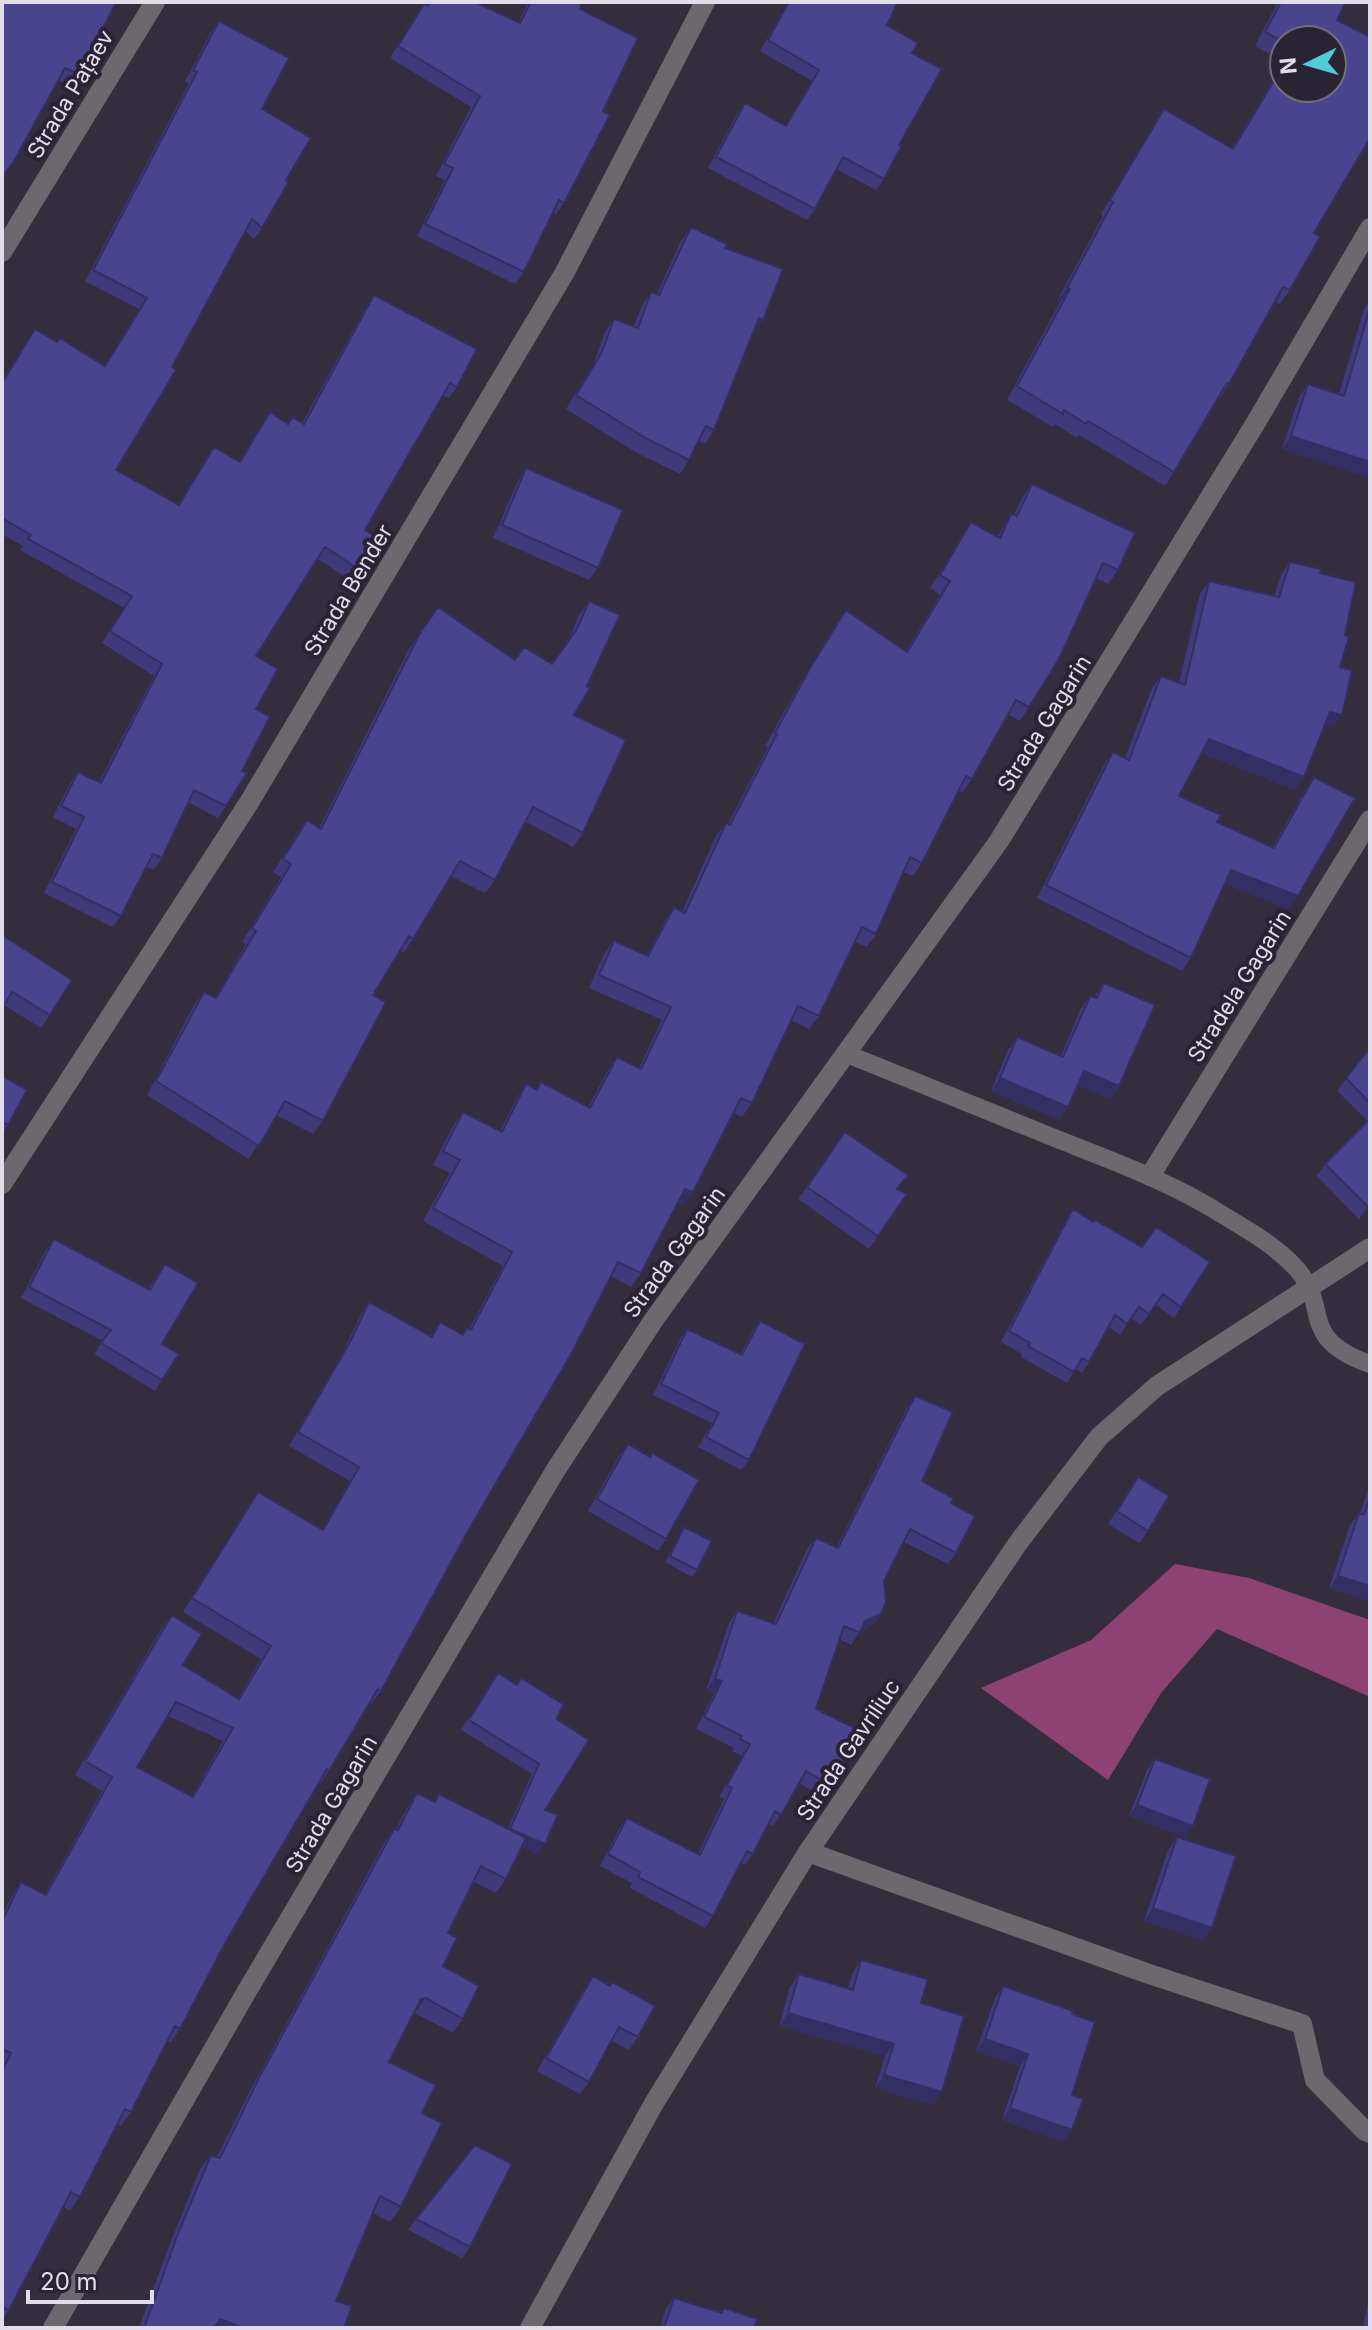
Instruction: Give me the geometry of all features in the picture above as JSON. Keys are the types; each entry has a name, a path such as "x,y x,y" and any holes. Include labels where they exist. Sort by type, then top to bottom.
{"street":[{"name":"Strada Pațaev","path":"2,252 155,2"},
{"name":"Strada Bender","path":"3,1181 250,801 395,558 565,272 705,2"},
{"name":"Strada Gagarin","path":"53,2328 247,1991 555,1471 653,1321 999,841 1255,424 1370,228"},
{"name":"Stradela Gagarin","path":"1150,1176 1370,820"},
{"name":"Strada Gavriliuc","path":"530,2328 653,2105 808,1852 1018,1543 1099,1437 1157,1386 1370,1248"},
{"path":"808,1852 1149,1974 1302,2024 1315,2080 1370,2133"}],"lane":[{"path":"847,1054 1150,1176 1222,1214 1293,1265 1309,1288 1325,1339 1345,1355 1370,1364"}],"shaded area":[{"path":"1175,1564 1249,1578 1370,1620 1370,1697 1217,1629 1161,1693 1108,1780 981,1688 1091,1640"}],"building":[{"path":"2,2 116,2 80,75 65,68 2,177"},
{"path":"430,2 475,2 520,23 531,2 582,2 580,9 638,38 603,111 610,115 564,203 559,200 524,272 425,224 453,168 444,164 480,96 398,46 424,4 428,6"},
{"path":"789,2 898,2 887,25 918,43 912,53 942,69 899,145 901,147 884,179 843,157 815,209 716,157 745,103 786,126 819,70 768,40"},
{"path":"1281,2 1346,2 1337,20 1345,24 1269,24"},
{"path":"219,21 289,58 262,109 311,138 262,228 252,219 172,367 176,370 116,470 179,505 214,447 240,462 270,412 288,424 292,417 304,424 374,295 477,349 457,387 450,383 365,530 387,544 367,575 325,547 256,656 278,669 256,709 270,717 242,771 247,773 226,806 194,790 162,858 153,854 121,916 52,882 84,817 61,806 78,772 101,783 162,664 110,631 132,596 28,539 31,535 2,518 2,383 35,329 57,342 60,338 105,366 147,298 93,270 197,72 193,70"},
{"path":"1348,26 1370,37 1370,138 1314,233 1320,237 1290,290 1283,287 1229,384 1174,472 1088,421 1086,424 1064,410 1063,414 1017,386 1070,289 1067,288 1113,202 1110,200 1164,109 1233,149 1268,91 1268,104 1348,104"},
{"path":"691,227 727,244 725,248 783,269 763,320 759,318 714,430 706,426 689,460 647,439 576,395 602,352 614,319 638,328 651,292 659,295"},
{"path":"1370,308 1370,462 1291,436 1308,384 1344,396"},
{"path":"526,468 623,510 598,568 502,525"},
{"path":"1032,484 1135,533 1118,570 1103,563 1059,659 1029,707 1016,700 972,779 966,776 922,863 910,857 876,934 862,927 819,1016 798,1006 752,1103 741,1098 693,1192 685,1189 641,1273 618,1262 574,1349 468,1531 381,1691 378,1689 329,1771 327,1769 228,1938 180,2029 175,2026 131,2112 125,2109 80,2197 71,2192 9,2310 2,2307 2,2071 11,2053 2,2049 2,1921 21,1882 46,1895 112,1777 85,1761 172,1615 202,1634 183,1665 239,1699 271,1646 192,1598 258,1492 323,1530 359,1467 298,1432 350,1342 369,1302 432,1337 440,1322 463,1335 467,1328 471,1330 512,1252 433,1208 460,1160 443,1151 463,1112 502,1132 526,1084 537,1090 541,1082 590,1108 617,1057 641,1069 671,1007 599,975 614,941 648,956 674,907 685,913 726,823 730,825 810,668 846,610 907,652 950,581 940,575 971,522 1000,538 1011,514 1017,516","holes":["176,1702 233,1728 193,1797 137,1767"]},
{"path":"1290,562 1356,582 1345,635 1349,637 1340,667 1352,670 1342,715 1330,712 1304,777 1209,739 1179,796 1221,815 1217,822 1274,848 1314,777 1355,798 1298,896 1231,870 1191,958 1046,885 1113,752 1129,760 1161,676 1185,685 1209,581 1279,597"},
{"path":"589,601 620,615 587,686 590,688 574,715 626,740 583,833 533,807 495,880 460,861 413,939 409,936 373,995 386,1002 323,1121 285,1101 259,1146 156,1081 204,992 216,998 256,931 252,928 291,864 283,859 307,820 321,829 419,635 438,607 515,660 524,647 552,664 577,629"},
{"path":"2,935 72,980 50,1015 12,992 2,1006"},
{"path":"1104,983 1155,1005 1119,1086 1084,1071 1068,1107 1000,1078 1017,1037 1063,1057 1090,996 1097,998"},
{"path":"1370,1048 1370,1103 1346,1078"},
{"path":"2,1076 27,1090 8,1125 2,1122"},
{"path":"1370,1119 1370,1204 1367,1206 1325,1164"},
{"path":"845,1132 908,1175 897,1189 907,1194 878,1236 807,1187"},
{"path":"1073,1209 1142,1247 1156,1227 1210,1262 1181,1307 1163,1294 1149,1314 1139,1307 1127,1324 1115,1315 1089,1362 1082,1358 1074,1372 1028,1346 1030,1343 1009,1331"},
{"path":"54,1239 150,1290 165,1264 198,1283 162,1344 179,1354 162,1380 101,1343 111,1330 29,1287"},
{"path":"760,1321 805,1344 749,1460 706,1437 719,1413 661,1384 687,1329 742,1355"},
{"path":"915,1396 953,1412 922,1481 953,1498 951,1503 975,1516 956,1553 910,1529 884,1581 886,1602 881,1614 865,1621 860,1633 844,1626 816,1709 859,1730 832,1786 806,1771 781,1815 775,1811 753,1854 747,1851 713,1916 638,1877 640,1872 608,1854 627,1818 700,1855 732,1788 727,1785 750,1744 740,1739 742,1736 704,1717 722,1681 715,1679 737,1611 776,1624 816,1538 838,1548"},
{"path":"628,1444 650,1457 652,1453 699,1480 666,1539 597,1499"},
{"path":"1138,1477 1169,1496 1148,1531 1117,1511"},
{"path":"1370,1497 1370,1586 1338,1576 1359,1513 1364,1515"},
{"path":"684,1527 712,1541 697,1570 670,1556"},
{"path":"498,1673 517,1685 521,1678 563,1704 557,1719 589,1740 545,1810 558,1815 545,1844 510,1829 539,1764 469,1720"},
{"path":"1155,1759 1210,1779 1193,1826 1137,1805"},
{"path":"417,1793 435,1802 439,1794 526,1838 506,1879 481,1866 448,1933 457,1938 443,1966 479,1986 463,2019 426,1998 421,1999 389,2062 436,2085 422,2113 442,2123 401,2207 380,2196 336,2301 352,2306 344,2328 244,2328 220,2319 214,2328 144,2328 211,2155 220,2158 260,2076 394,1829 398,1830"},
{"path":"1177,1837 1236,1856 1212,1928 1153,1908"},
{"path":"861,1960 928,1979 921,2003 964,2016 942,2092 884,2075 894,2044 788,2013 799,1974 853,1990"},
{"path":"593,1976 610,1986 612,1982 655,2006 638,2037 619,2027 589,2082 546,2058"},
{"path":"1003,1986 1095,2022 1072,2095 1083,2099 1072,2130 1010,2108 1028,2054 985,2039"},
{"path":"475,2145 512,2164 470,2247 416,2219"},
{"path":"674,2298 722,2313 724,2308 757,2319 754,2328 664,2328"}]}
